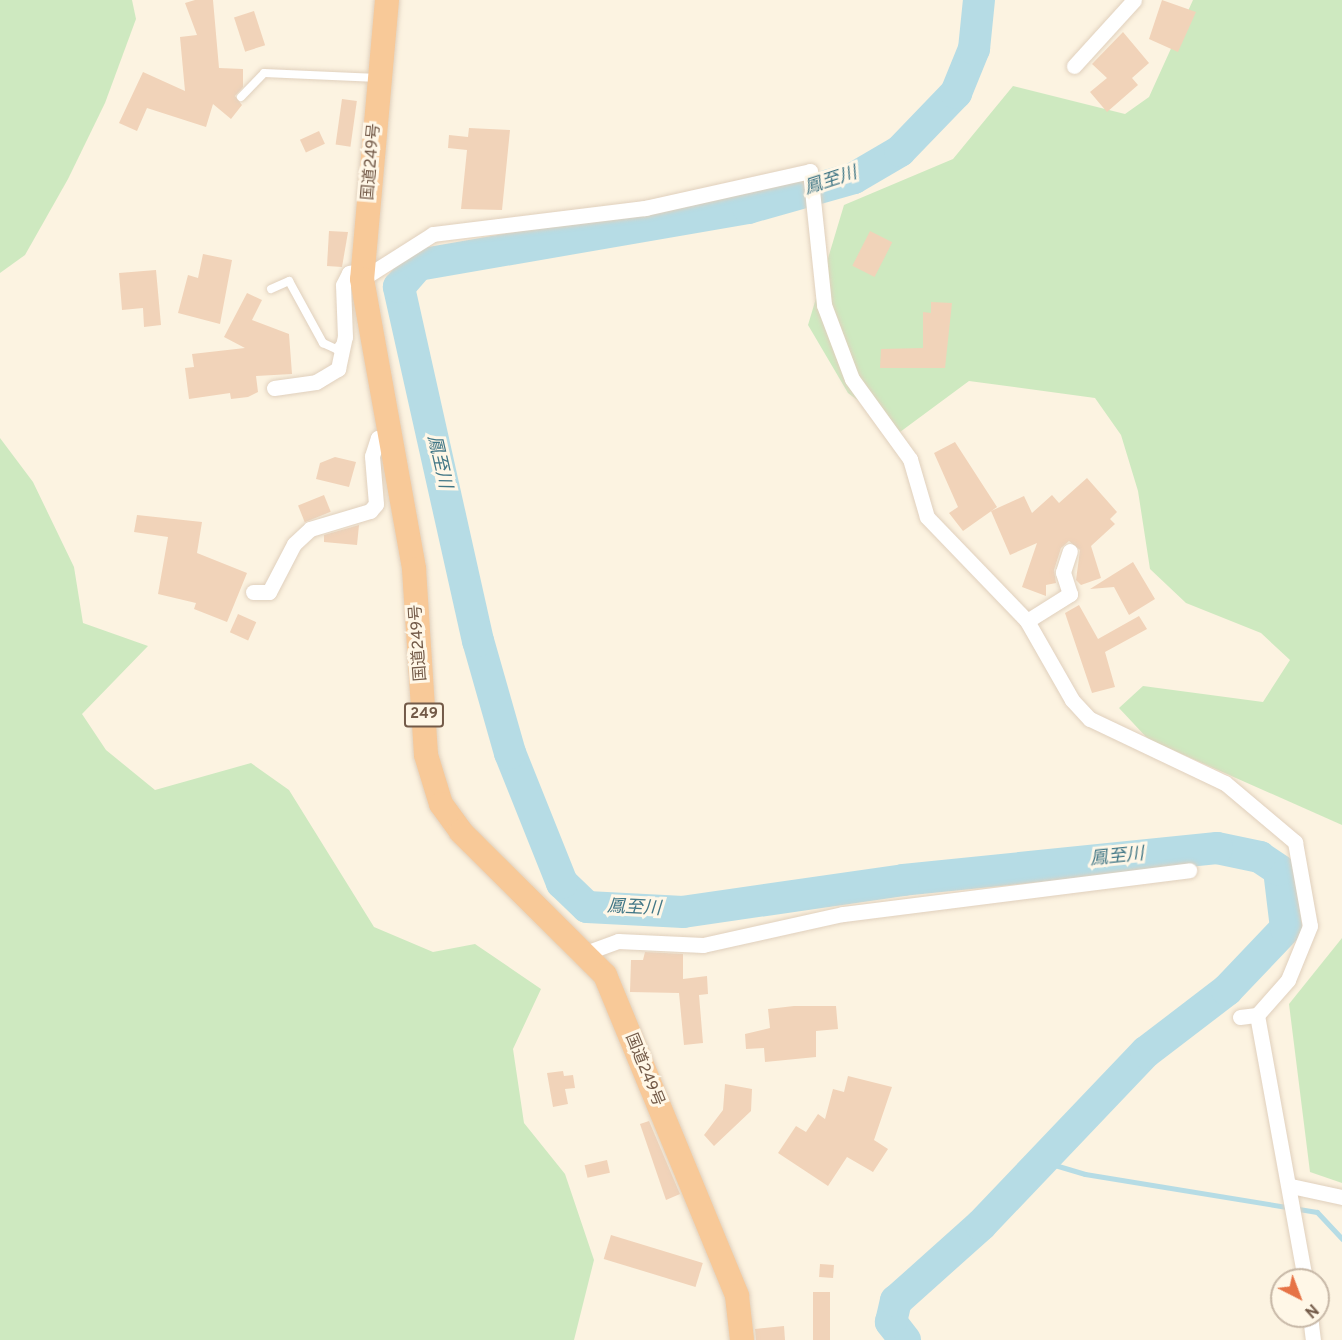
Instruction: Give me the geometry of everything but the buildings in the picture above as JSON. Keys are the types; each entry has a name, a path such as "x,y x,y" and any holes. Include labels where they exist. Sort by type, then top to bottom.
{"highway":[{"name":"国道249号","path":"387,0 362,275 414,569 426,755 441,804 461,832 588,952 605,975 737,1296 742,1340"}],"street":[{"path":"1074,66 1134,0"},
{"path":"274,388 329,378 338,369 345,337 343,285 349,273 362,275 433,234 468,226 559,222 645,208 795,171 810,171 819,239 824,305 852,379 910,459 927,517 1027,621 1072,700 1090,719 1225,783 1295,843 1310,926 1288,980 1257,1015 1240,1017"},
{"path":"253,592 269,592 294,544 310,529 370,512 376,504 372,456 378,438 391,436"},
{"path":"1027,621 1070,594 1063,572 1070,551"},
{"path":"588,952 618,941 703,945 843,914 1189,870"},
{"path":"1257,1015 1292,1191 1303,1268"},
{"path":"1292,1191 1342,1197"}],"lane":[{"path":"241,97 264,73 380,78"},
{"path":"271,289 289,281 300,292 322,343 336,349 345,337"}],"green space":[{"path":"0,0 132,0 136,19 105,103 68,179 25,255 0,273"},
{"path":"1193,0 1342,0 1342,825 1148,739 1119,708 1143,686 1263,702 1290,660 1261,633 1186,603 1150,569 1138,491 1121,435 1095,398 969,381 900,432 848,393 808,325 844,205 953,159 1013,86 1125,114 1149,97"},
{"path":"0,438 33,482 74,567 83,623 148,646 82,714 106,750 155,790 251,763 289,790 374,927 433,952 475,944 541,989 513,1049 524,1123 565,1174 594,1260 574,1340 0,1340"},
{"path":"1342,938 1342,1183 1310,1172 1289,1004"}],"waterway":[{"name":"鳳至川","path":"905,1340 891,1322 896,1301 981,1225 1146,1052 1227,990 1286,928 1279,870 1260,857 1217,848 904,880 683,912 587,907 562,883 510,753 478,641 399,287 418,265 748,208 854,178 900,151 956,93 974,49 979,0"},
{"path":"1038,1160 1085,1174 1317,1212 1342,1239"}]}
